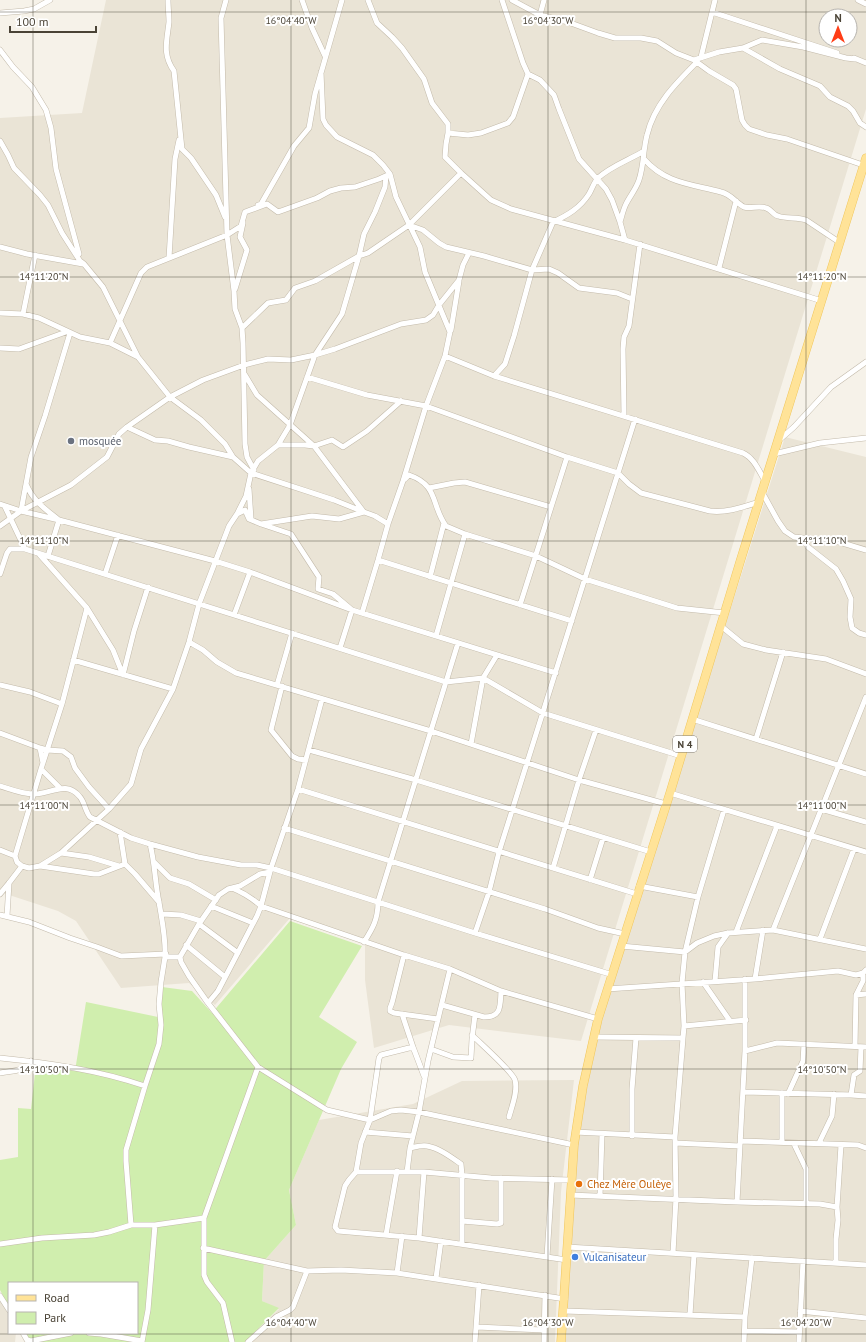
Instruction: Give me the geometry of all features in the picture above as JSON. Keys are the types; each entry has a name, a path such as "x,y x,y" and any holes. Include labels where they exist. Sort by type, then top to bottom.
{"main road":[{"name":"N 4","path":"561,1342 575,1132 583,1086 598,1019 670,793 766,482 777,441 865,161"}],"street":[{"path":"0,13 34,9 50,0"},
{"path":"168,0 169,20 166,51 168,63 174,70 182,149 191,158 216,195 227,222"},
{"path":"226,0 221,18 227,235 235,309 242,328 245,444 247,457 253,471"},
{"path":"302,0 312,28 325,56"},
{"path":"110,343 141,273 147,267 227,235 241,226 245,212 261,204 294,146 309,128 315,94 342,0"},
{"path":"502,0 528,74 540,80 554,95 580,159 606,189 612,200 625,240"},
{"path":"512,0 540,15 568,22 598,33 616,38 641,38 657,41 676,53 695,61 733,85 736,89 742,120 749,129 865,161"},
{"path":"540,15 544,0"},
{"path":"701,57 715,0"},
{"path":"858,0 866,4"},
{"path":"370,1 377,23 402,48 424,79 432,102 448,124 445,157 491,200 511,209 553,222 640,244 822,301"},
{"path":"712,12 866,63"},
{"path":"620,222 625,206 637,186 644,159 647,134 652,120 667,93 695,61 701,57 718,52 743,48 762,40 803,47 846,58 856,59"},
{"path":"743,48 780,69 820,86 830,97 848,106 853,111 860,123 866,127"},
{"path":"0,50 32,87 46,110 51,128 56,169 82,262"},
{"path":"322,72 323,119 326,125 337,137 373,155 383,165 396,198 420,247 425,272 450,332"},
{"path":"448,133 468,135 481,133 508,123 513,117 528,74"},
{"path":"169,258 175,159 180,134"},
{"path":"0,141 14,168 40,195 48,206 62,233 82,262 103,288 138,357 170,397 201,420 225,444 233,457"},
{"path":"494,376 505,364 532,270 553,222 571,214 588,195 597,179 612,167 632,159 644,151"},
{"path":"644,159 660,174 671,179 723,192 746,207 765,207 779,216 801,218 839,242"},
{"path":"242,328 268,303 286,300 295,288 315,281 359,256 368,253 409,225 461,173"},
{"path":"245,212 267,204 278,212 317,198 330,191 341,188 355,187 388,175"},
{"path":"40,866 61,853 97,821 132,784 141,749 173,689 189,642 199,604 229,526 246,496 253,471 258,461 278,445 290,425 315,355 342,314 364,234 375,212 388,175"},
{"path":"718,268 736,201"},
{"path":"234,292 247,250 240,237 245,212"},
{"path":"409,225 423,230 446,247 532,270 549,269 558,273 579,288 616,293 632,299"},
{"path":"624,416 622,349 624,337 629,326 640,244"},
{"path":"0,247 36,255 82,262"},
{"path":"362,613 388,524 426,406 445,356 459,280 463,265 469,253"},
{"path":"23,314 36,255"},
{"path":"0,526 21,511 71,485 98,465 107,457 119,434 170,397 203,380 244,365 268,359 291,360 315,355 401,324 426,320 433,314 459,280"},
{"path":"0,313 23,314 39,318 80,337 110,343 138,357"},
{"path":"0,348 19,349 68,332"},
{"path":"21,511 31,457 46,416 68,332"},
{"path":"445,356 494,376 743,453 749,456 766,482"},
{"path":"777,441 794,427 831,388 866,362"},
{"path":"244,373 256,395 314,446 364,512"},
{"path":"307,377 367,395 426,406 567,457 618,473 641,493 710,511 726,512 759,502"},
{"path":"278,445 314,446 332,440 343,447 367,431 401,401"},
{"path":"475,933 489,892 512,810 635,419"},
{"path":"127,427 155,440 168,441 233,457 253,471 375,516 388,524"},
{"path":"774,454 820,443 866,438"},
{"path":"520,605 567,457"},
{"path":"403,481 409,475 422,481 429,488 446,526 465,534 536,556 585,579 678,608 725,612"},
{"path":"429,488 465,482 551,507"},
{"path":"26,484 37,503 59,520"},
{"path":"249,484 250,518 261,524 312,516 339,518 364,512"},
{"path":"762,492 785,531 794,537 839,542 866,550"},
{"path":"3,505 21,511 215,561 250,572 352,610 556,673"},
{"path":"3,505 25,549"},
{"path":"237,514 245,510 249,519 291,534 319,577 318,589 334,594 352,610"},
{"path":"48,556 59,520"},
{"path":"430,576 444,523"},
{"path":"436,636 465,534"},
{"path":"105,574 118,535"},
{"path":"15,548 19,537"},
{"path":"802,539 808,547 836,569 851,600 850,617 852,628 858,633 866,635"},
{"path":"0,574 7,553 10,549 25,549 446,682 483,678 543,713 681,756"},
{"path":"39,554 87,608 113,650 123,675"},
{"path":"378,560 572,621"},
{"path":"234,615 250,572"},
{"path":"123,675 134,631 148,587"},
{"path":"87,608 62,704 15,856 17,862 22,866 29,868 40,866 94,874 99,874 125,864"},
{"path":"340,648 352,610"},
{"path":"721,626 743,644 766,650 826,659 866,674"},
{"path":"292,633 279,685 271,730 292,756 298,759 306,760"},
{"path":"189,642 203,650 217,662 236,673 431,731 579,780 666,804"},
{"path":"364,942 373,927 378,914 378,902 458,643"},
{"path":"756,739 783,652"},
{"path":"471,744 483,678 497,655"},
{"path":"73,660 173,689"},
{"path":"0,684 30,692 62,704"},
{"path":"773,930 866,697"},
{"path":"208,1003 218,991 261,906 270,870 298,789 322,699"},
{"path":"692,719 866,774"},
{"path":"553,868 579,780 596,730"},
{"path":"0,733 47,750 63,751 71,757 75,768 109,809"},
{"path":"40,748 42,767 60,788"},
{"path":"309,750 416,780 651,852"},
{"path":"0,786 34,794 60,788 71,790 80,796 87,813 90,816 131,838 195,857 240,865 256,865 613,975"},
{"path":"298,789 590,880 638,890 698,897"},
{"path":"670,793 866,852"},
{"path":"822,809 866,822"},
{"path":"673,1253 676,1198 675,1140 684,1026 682,983 685,952 698,897 724,810"},
{"path":"736,932 777,826"},
{"path":"284,828 545,909 598,928 625,934"},
{"path":"120,832 125,864 159,902"},
{"path":"590,880 603,838"},
{"path":"131,1225 126,1156 145,1086 159,1044 161,1025 159,1004 166,944 150,844"},
{"path":"820,939 854,849"},
{"path":"0,850 15,856"},
{"path":"61,853 89,857 119,866"},
{"path":"154,862 170,878 190,884 216,900"},
{"path":"0,894 22,866"},
{"path":"270,870 240,886 224,891 219,895 186,945 180,957 181,962 189,976 208,1003 258,1067 327,1110 370,1120 392,1111 401,1110 419,1112 574,1145"},
{"path":"7,916 10,883"},
{"path":"232,888 249,896 261,906 364,942 450,969 501,991 598,1019"},
{"path":"211,906 253,923"},
{"path":"162,914 181,915 200,923 238,953"},
{"path":"0,915 29,922 121,956 180,957"},
{"path":"756,979 763,930"},
{"path":"621,946 685,952 697,943 714,936 736,932 773,930 866,949"},
{"path":"716,981 718,947 728,933"},
{"path":"186,945 225,977"},
{"path":"404,955 390,1011 394,1013 438,1020"},
{"path":"407,1172 410,1148 419,1112 425,1077 450,969"},
{"path":"607,988 756,979 838,971 856,975 864,972 863,981 856,995 854,1046"},
{"path":"737,1202 745,1051 745,979"},
{"path":"703,982 730,1021"},
{"path":"442,1005 484,1017 490,1017 495,1015 500,1006 501,991"},
{"path":"856,995 866,994"},
{"path":"402,1014 425,1077"},
{"path":"431,1049 453,1057 471,1058 472,1035 476,1015"},
{"path":"684,1026 746,1020"},
{"path":"472,1035 489,1050 515,1079 516,1088 509,1117"},
{"path":"594,1037 682,1038"},
{"path":"632,1136 632,1089 636,1038"},
{"path":"745,1051 777,1043 864,1047 860,1071 854,1075 851,1095"},
{"path":"782,1142 785,1094 803,1061 804,1044"},
{"path":"413,1047 381,1055 379,1058 370,1120 361,1143 356,1172 345,1186 335,1227 336,1229 338,1231 386,1234 462,1243 567,1260"},
{"path":"0,1058 31,1061 116,1076 145,1086"},
{"path":"0,1073 16,1072 24,1068 31,1061"},
{"path":"232,1342 223,1302 207,1282 204,1275 204,1218 258,1067"},
{"path":"743,1092 866,1096"},
{"path":"819,1143 832,1116 834,1094"},
{"path":"366,1132 413,1136"},
{"path":"575,1132 675,1140 740,1143 782,1142 794,1144 819,1143 858,1145 866,1148"},
{"path":"600,1196 602,1134"},
{"path":"794,1144 806,1169 806,1203"},
{"path":"836,1262 838,1220 837,1207 841,1145"},
{"path":"410,1148 426,1146 448,1155 461,1164 462,1243"},
{"path":"386,1234 397,1171"},
{"path":"356,1172 424,1172 501,1178 571,1180"},
{"path":"419,1238 424,1172"},
{"path":"462,1221 497,1224 501,1223 501,1178"},
{"path":"547,1256 552,1179"},
{"path":"570,1195 676,1198 737,1202 806,1203 837,1207"},
{"path":"0,1244 42,1238 94,1235 131,1225 155,1225 204,1218"},
{"path":"101,1334 142,1341 148,1310 155,1225"},
{"path":"397,1273 402,1236"},
{"path":"436,1278 441,1241"},
{"path":"567,1247 866,1265"},
{"path":"203,1248 307,1271 341,1270 397,1273 565,1298"},
{"path":"690,1315 694,1255"},
{"path":"744,1342 745,1318 752,1258"},
{"path":"799,1342 803,1261"},
{"path":"248,1342 276,1317 290,1310 307,1271"},
{"path":"475,1342 479,1285"},
{"path":"0,1296 8,1308"},
{"path":"544,1342 546,1296"},
{"path":"564,1310 745,1318"},
{"path":"800,1311 866,1318"},
{"path":"477,1327 544,1330"},
{"path":"745,1331 799,1332"},
{"path":"24,1334 27,1340 31,1341 66,1334"}],"shaded area":[{"path":"106,0 866,0 866,109 581,1041 449,1025 374,1048 365,980 365,940 290,918 215,1005 189,983 121,988 76,921 58,911 0,892 0,118 82,113"},
{"path":"785,437 866,457 866,1342 564,1342 573,1180 583,1106 605,1005"},
{"path":"574,1080 561,1192 555,1342 245,1342 279,1309 262,1301 264,1261 296,1225 289,1190 319,1120 413,1104 462,1081"},
{"path":"0,1295 8,1309 8,1334 16,1334 15,1342 0,1342"}],"green space":[{"path":"290,921 362,946 319,1017 357,1042 341,1069 289,1190 296,1225 264,1261 262,1301 279,1308 245,1342 27,1342 23,1334 138,1334 138,1282 8,1282 8,1305 0,1290 0,1160 18,1157 18,1108 31,1109 36,1064 75,1071 86,1002 158,1017 162,987 192,991 212,1013"}],"place":[{"name":"mosquée","path":"71,441"},
{"name":"Chez Mère Oulèye","path":"579,1184"},
{"name":"Vulcanisateur","path":"575,1257"}]}
